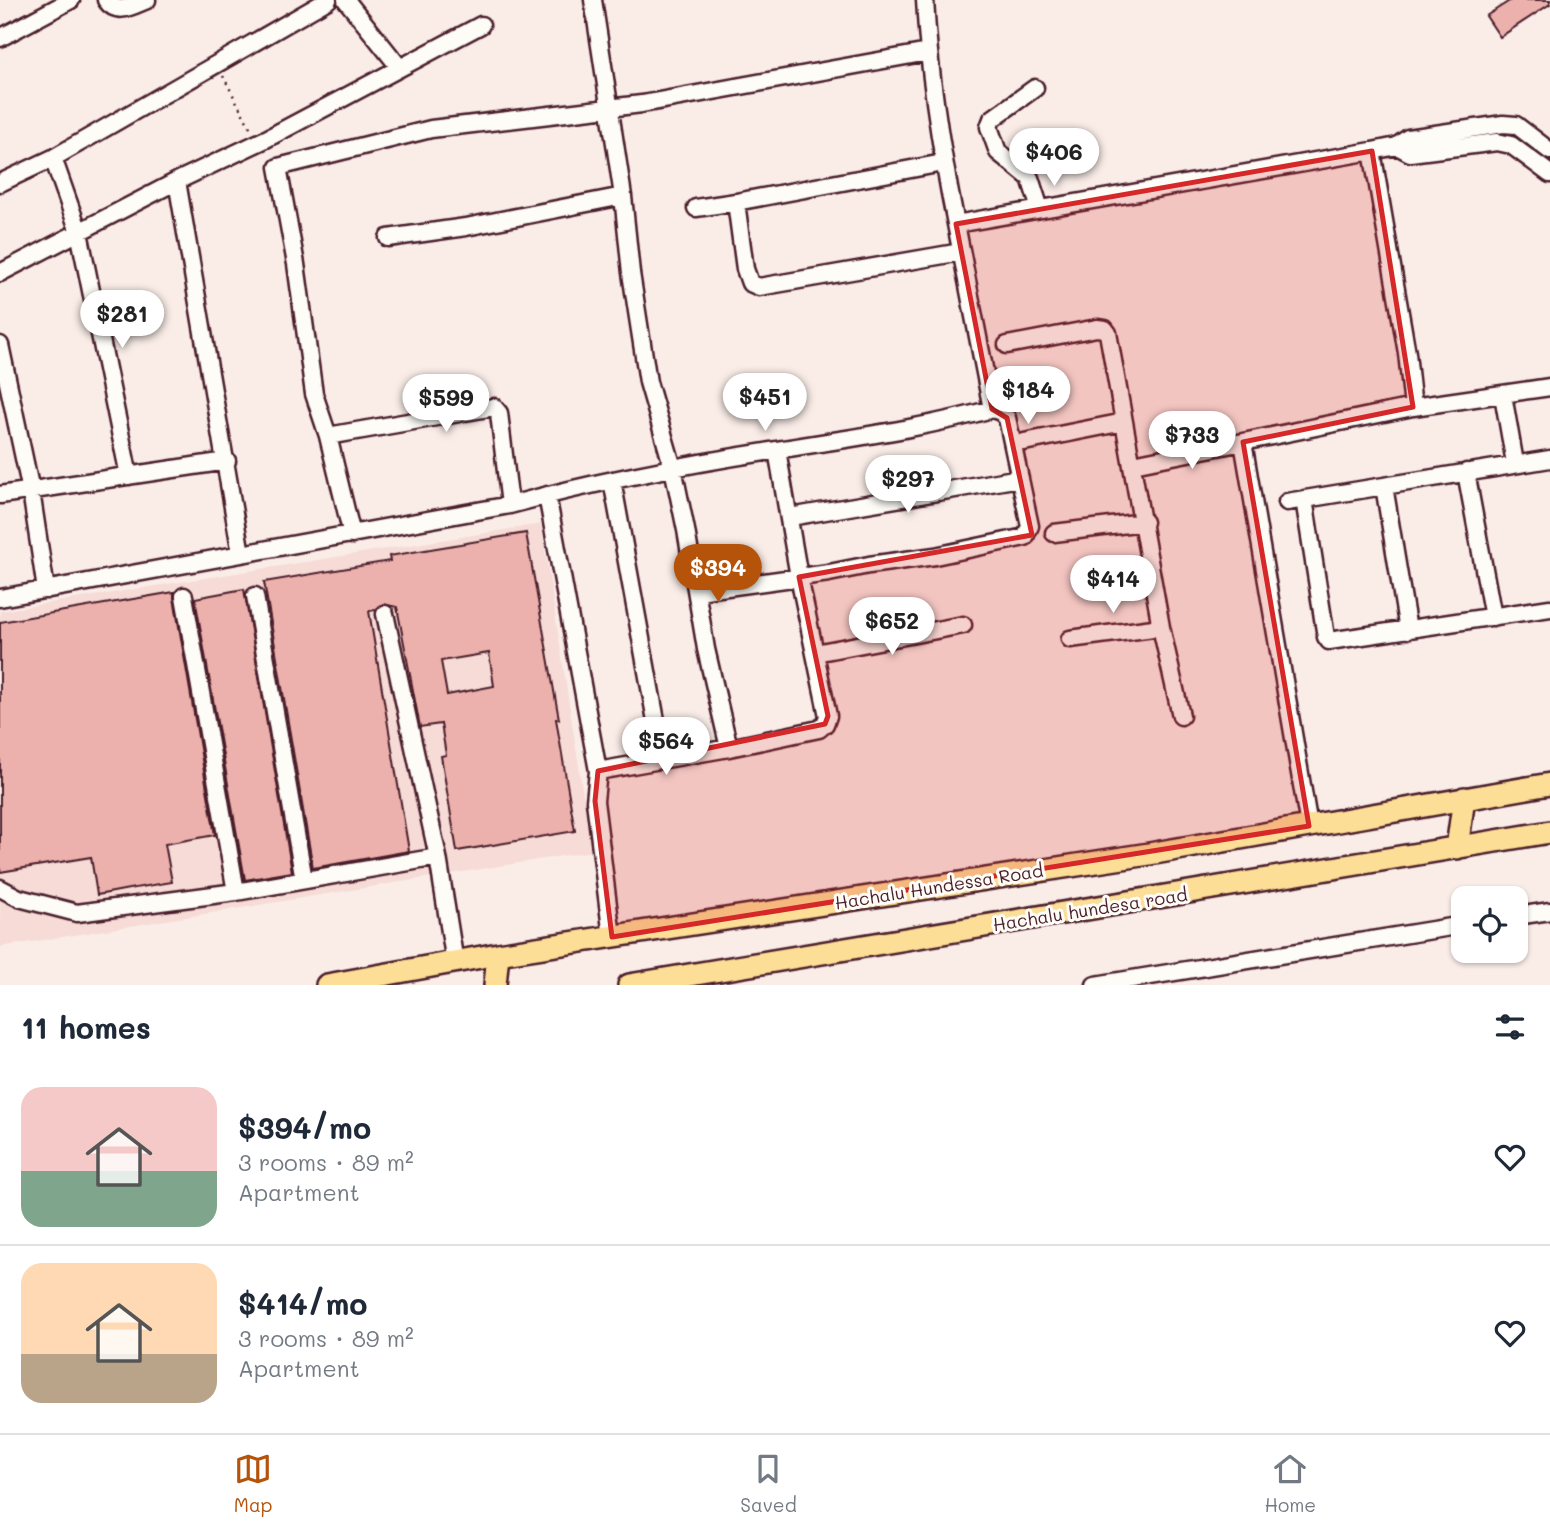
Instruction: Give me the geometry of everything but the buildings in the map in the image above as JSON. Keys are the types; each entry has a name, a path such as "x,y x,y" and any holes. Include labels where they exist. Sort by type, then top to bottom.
{"main road":[{"name":"Hachalu Hundessa Road","path":"327,985 498,954 1149,854 1550,784"},
{"path":"1457,848 1464,798"},
{"name":"Hachalu hundesa road","path":"629,985 1550,832"},
{"path":"495,985 498,954"}],"street":[{"path":"0,38 71,0"},
{"path":"106,0 111,7 124,10 147,0"},
{"path":"0,183 53,158 328,0"},
{"path":"346,0 400,68"},
{"path":"593,0 648,382 673,468 698,591 706,649 729,748"},
{"path":"925,0 928,52 943,163 992,409"},
{"path":"0,273 177,181 262,141 481,25"},
{"path":"278,167 431,129 609,108 928,52"},
{"path":"1035,88 992,119 989,127 998,152 1030,178 1040,209"},
{"path":"956,224 1372,151 1398,146 1408,138 1503,124 1516,125 1550,151"},
{"path":"262,141 278,167 296,264 314,394 328,436 352,535"},
{"path":"1398,146 1410,153 1497,142 1511,145 1550,174"},
{"path":"1372,151 1407,353 1413,407"},
{"path":"53,158 79,232 129,476"},
{"path":"696,208 943,163"},
{"path":"177,181 241,554"},
{"path":"388,238 466,227 623,196"},
{"path":"736,202 745,270 750,283 759,287 961,252"},
{"path":"1007,345 1097,328 1105,329 1111,342 1161,626 1181,716"},
{"path":"0,345 4,384 31,491 46,590"},
{"path":"1133,464 1413,407 1550,387"},
{"path":"1503,395 1515,463"},
{"path":"328,436 494,407 499,413 510,505"},
{"path":"0,598 510,505 673,468 910,430 992,409 1007,418 1030,526 1025,537 935,556 698,591"},
{"path":"1024,442 1124,422"},
{"path":"1243,442 1309,826"},
{"path":"598,771 729,748 819,729 825,724 828,716 799,577 777,450"},
{"path":"1287,502 1550,459"},
{"path":"0,495 227,461"},
{"path":"1466,472 1493,617"},
{"path":"790,517 1020,478"},
{"path":"612,480 663,759"},
{"path":"1384,486 1408,630"},
{"path":"547,495 598,771 595,801 612,937"},
{"path":"1304,499 1328,639 1332,642 1550,608"},
{"path":"1054,533 1144,523"},
{"path":"184,596 236,891"},
{"path":"255,596 304,880"},
{"path":"385,614 438,857 455,963"},
{"path":"815,653 963,625"},
{"path":"1070,639 1161,626"},
{"path":"0,888 19,898 78,913 236,891 438,857"},
{"path":"1528,914 1550,911"},
{"path":"1095,985 1451,927"}],"path":[{"path":"217,64 262,141"}],"highlighted area":[{"path":"1372,151 1413,407 1243,442 1309,826 612,937 595,801 598,771 825,724 828,716 799,577 1032,535 1007,418 992,409 956,224"}],"shaded area":[{"path":"541,524 592,851 0,947 0,611"}]}
